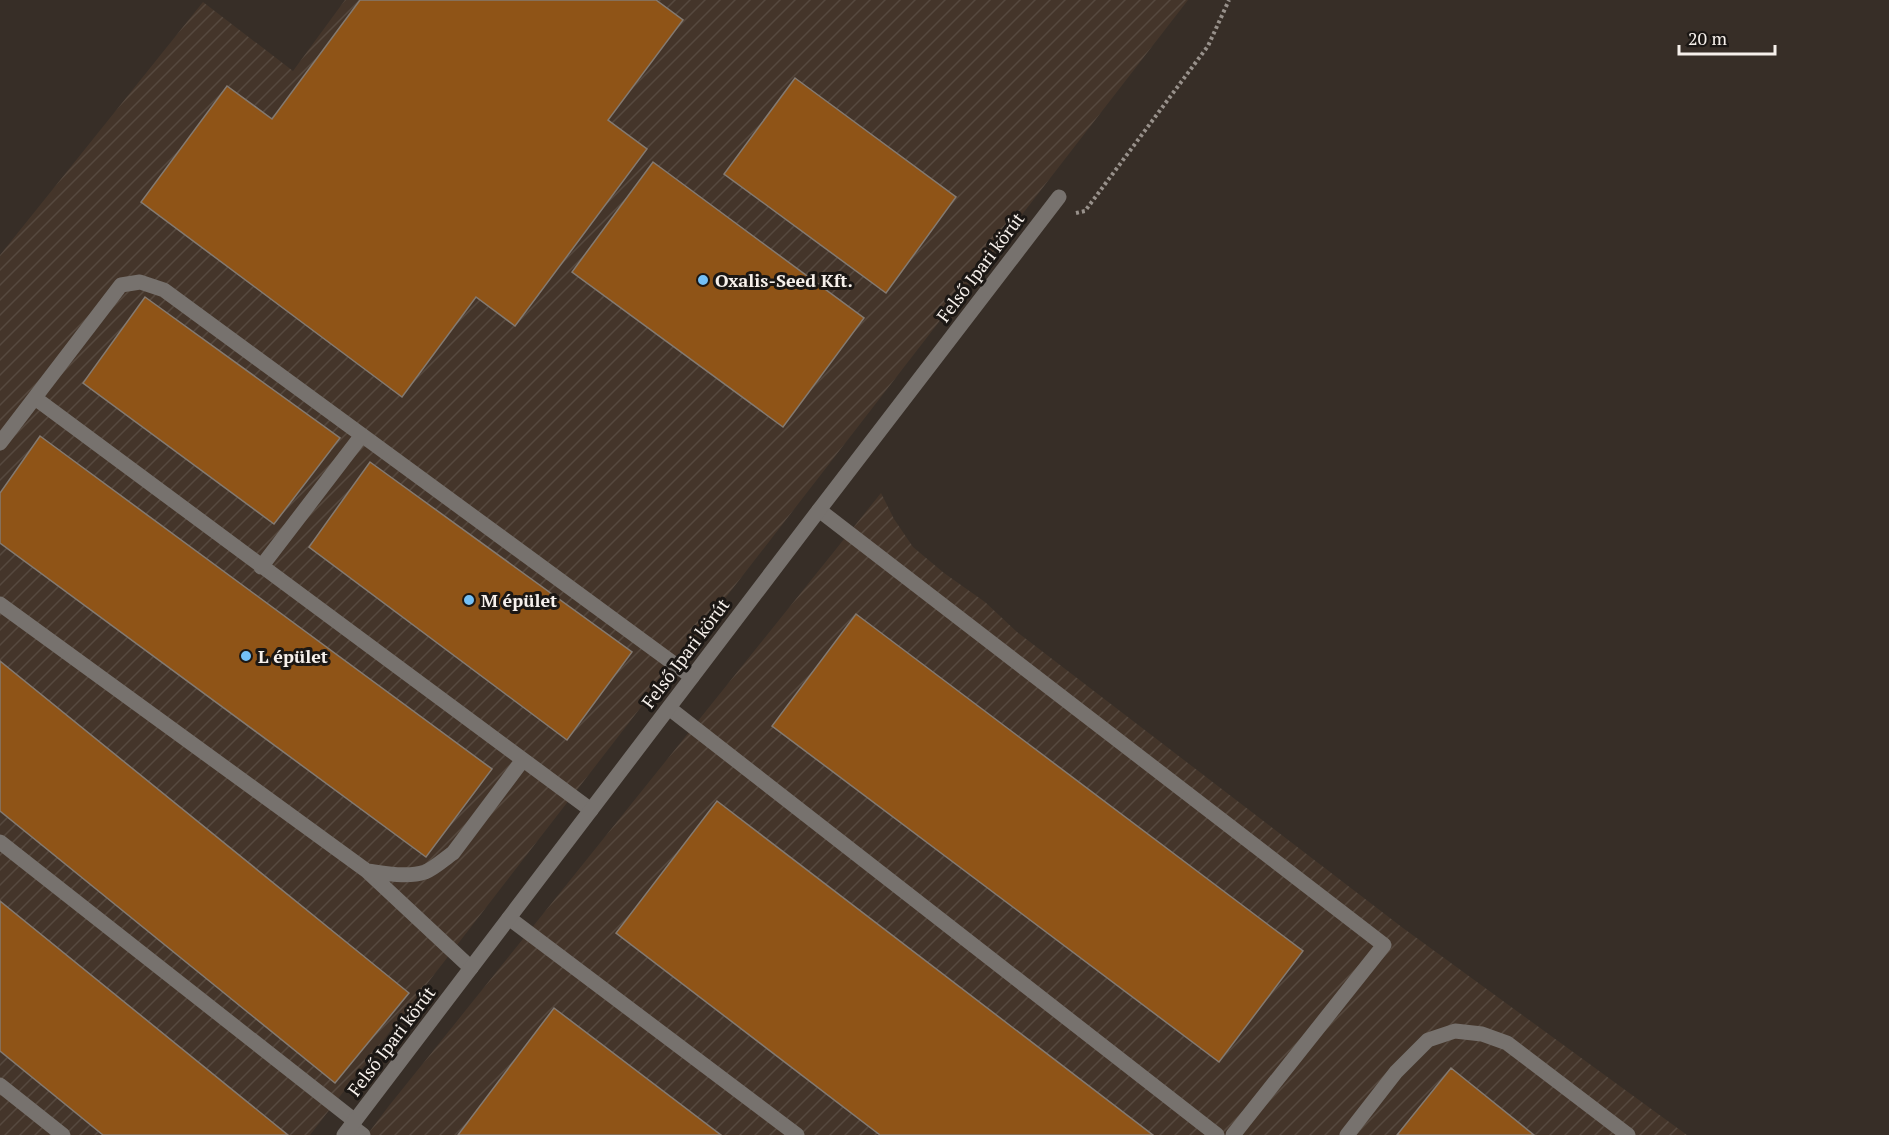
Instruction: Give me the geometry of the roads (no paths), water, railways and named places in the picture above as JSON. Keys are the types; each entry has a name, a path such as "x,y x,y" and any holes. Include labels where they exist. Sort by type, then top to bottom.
{"street":[{"name":"Felső Ipari körút","path":"353,1129 471,968 1059,197"},
{"path":"0,443 121,285 140,282 165,290 692,677"},
{"path":"35,399 591,810"},
{"path":"261,567 362,435"},
{"path":"819,510 1384,945 1233,1135"},
{"path":"0,604 367,871 471,968"},
{"path":"669,708 1217,1135"},
{"path":"367,871 405,875 424,872 438,864 453,853 522,761"},
{"path":"0,842 353,1129"},
{"path":"509,918 797,1135"},
{"path":"1347,1135 1396,1072 1428,1040 1455,1031 1482,1034 1506,1043 1628,1135"},
{"path":"0,1085 63,1135"}],"place":[{"name":"Oxalis-Seed Kft.","path":"703,280"},
{"name":"M épület","path":"469,600"},
{"name":"L épület","path":"246,656"}]}
